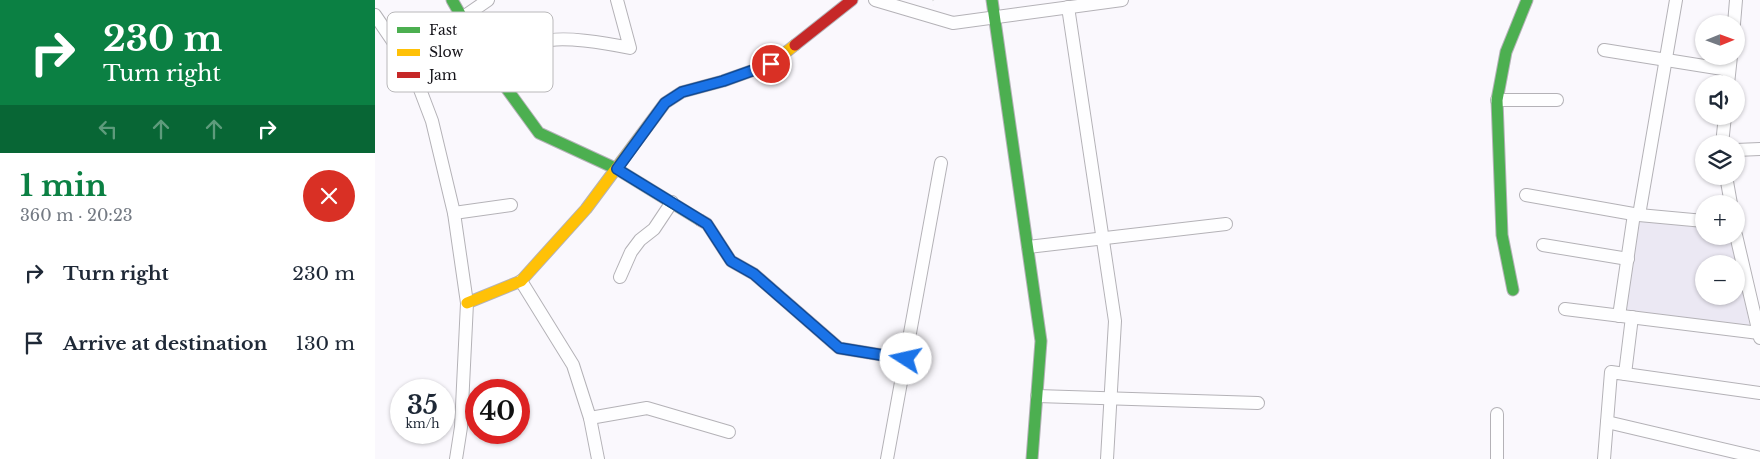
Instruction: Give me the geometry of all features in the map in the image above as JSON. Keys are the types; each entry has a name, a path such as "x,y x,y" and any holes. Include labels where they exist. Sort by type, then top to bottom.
{"street":[{"path":"452,0 459,12"},
{"path":"471,12 489,0"},
{"path":"553,40 596,42 629,48 617,0"},
{"path":"467,304 521,281 586,209 665,103 682,92 723,81 771,64 852,0"},
{"path":"875,0 953,23 1122,0"},
{"path":"992,0 1041,341 1031,459"},
{"path":"1513,290 1502,235 1497,100 1505,52 1527,0"},
{"path":"1625,374 1625,316 1628,259 1675,0"},
{"path":"1735,15 1736,0"},
{"path":"1068,7 1115,321 1107,459"},
{"path":"375,15 387,33"},
{"path":"1604,50 1729,70"},
{"path":"1729,75 1730,65"},
{"path":"421,92 432,121 454,213 467,304 461,427 456,459"},
{"path":"509,92 539,133 617,169 707,224 731,261 754,274 839,348 906,359"},
{"path":"1497,100 1557,100"},
{"path":"1745,150 1760,149"},
{"path":"887,459 941,163"},
{"path":"1526,195 1637,214 1695,220"},
{"path":"620,277 631,252 640,240 654,229 672,202"},
{"path":"454,213 511,204"},
{"path":"1028,247 1226,224"},
{"path":"1543,245 1628,259"},
{"path":"1565,309 1759,336 1738,245"},
{"path":"521,281 573,365 590,418 598,459"},
{"path":"1603,459 1611,372 1760,393"},
{"path":"1037,396 1258,402"},
{"path":"590,418 647,408 729,432"},
{"path":"1497,414 1497,459"},
{"path":"1607,422 1760,458"}],"shaded area":[{"path":"1636,219 1695,225 1695,245 1733,245 1735,255 1695,255 1695,305 1745,305 1745,303 1750,327 1622,311"}],"traffic: fast":[{"path":"452,0 459,12"},
{"path":"992,0 1041,341 1032,459"},
{"path":"1513,290 1502,235 1497,100 1506,52 1527,0"},
{"path":"509,92 539,133 617,169 700,220"}],"traffic: slow":[{"path":"467,303 521,281 586,209 665,103 682,92 723,81 771,64 795,45"}],"traffic: jam":[{"path":"795,45 852,0"},
{"path":"700,220 707,224 731,261 754,274 839,348 906,359"}],"route":[{"path":"771,64 723,81 682,92 665,103 617,169 707,224 731,261 754,274 839,348 906,359"}]}
